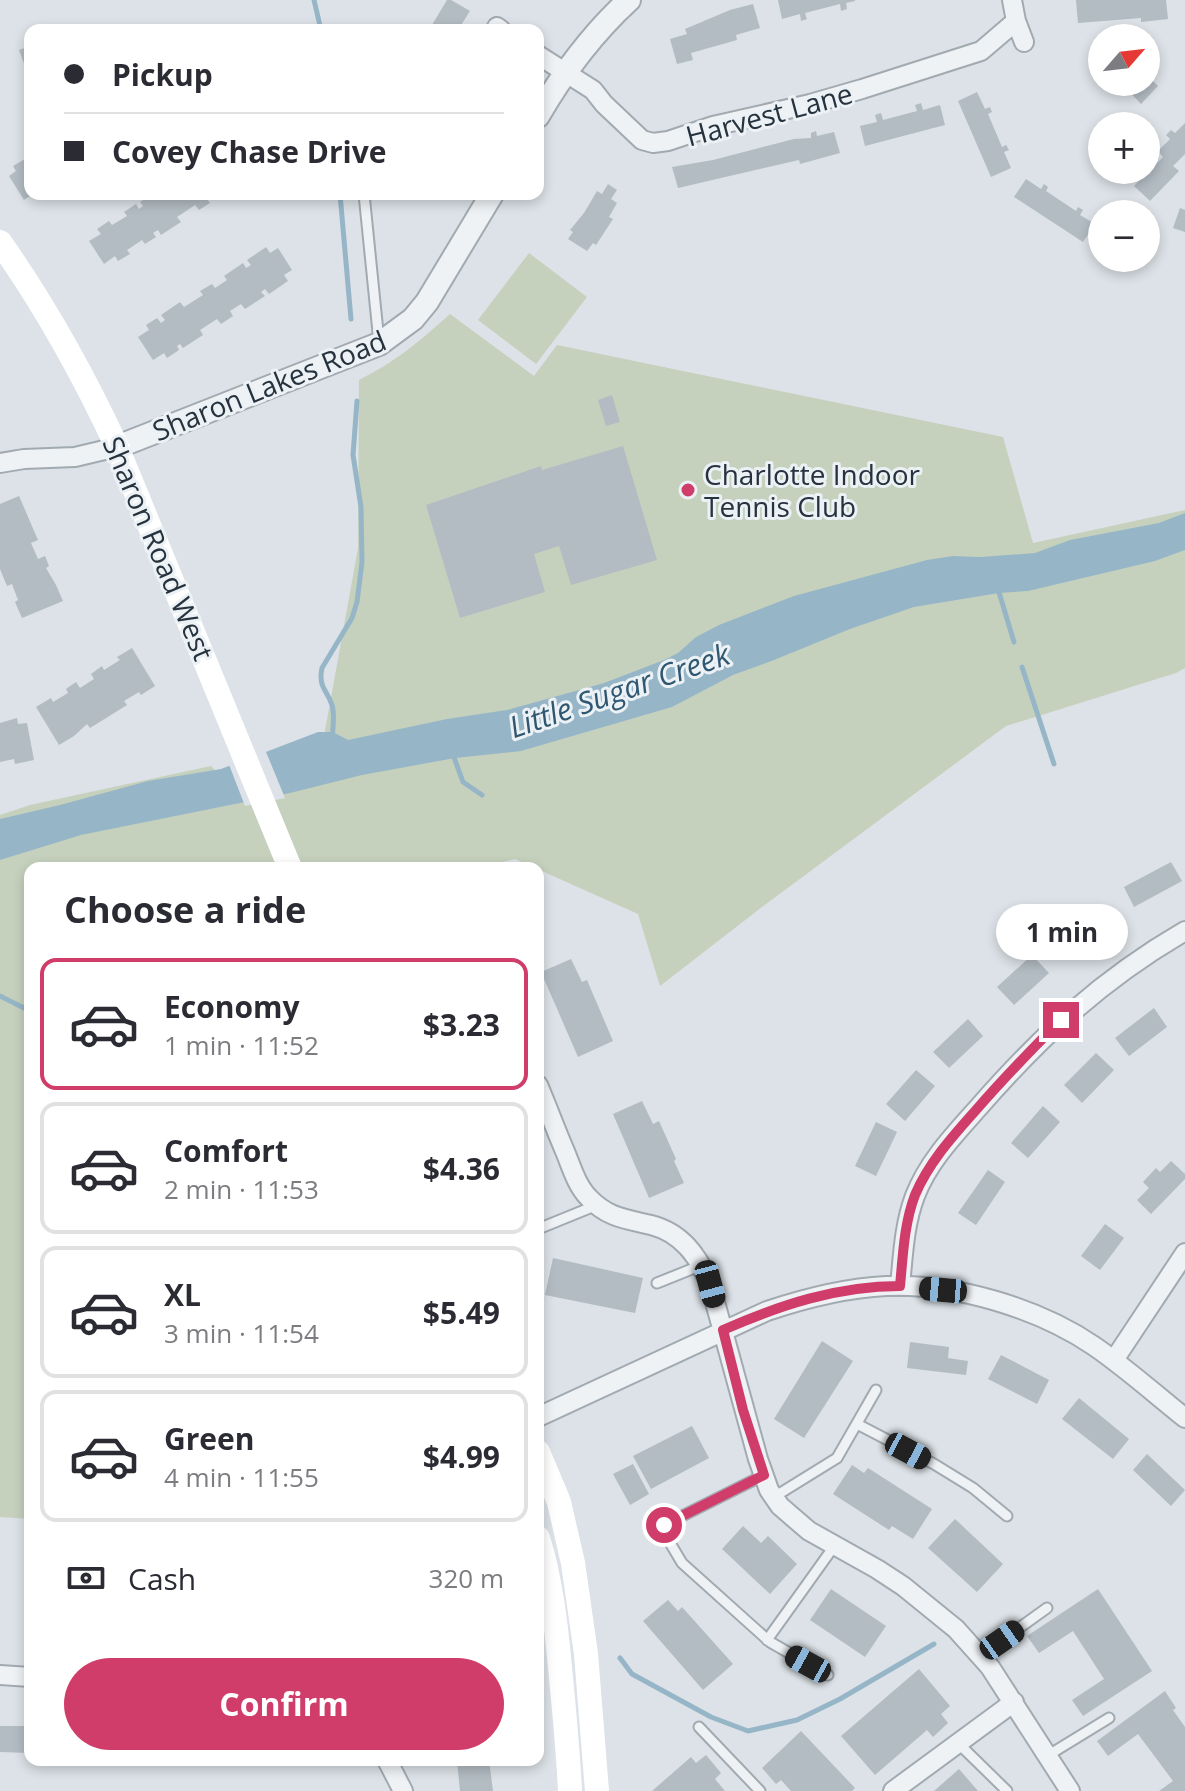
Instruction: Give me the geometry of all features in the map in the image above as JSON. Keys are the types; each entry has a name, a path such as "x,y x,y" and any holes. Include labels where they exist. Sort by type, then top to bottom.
{"main road":[{"name":"Sharon Road West","path":"0,242 48,317 97,404 117,447 286,858"},
{"path":"544,1466 559,1502 573,1563 586,1654 597,1791"},
{"path":"544,1558 557,1636 570,1791"}],"street":[{"path":"544,106 583,50 629,0"},
{"path":"1012,0 1024,42"},
{"name":"Harvest Lane","path":"544,59 593,90 642,140 653,143 810,104 981,51 1016,21"},
{"name":"Sharon Lakes Road","path":"117,447 379,344 413,319 427,302 488,200"},
{"path":"0,463 75,457 117,447"},
{"path":"900,1286 905,1236 915,1196 944,1147 1019,1061 1061,1020 1137,960 1185,931"},
{"path":"544,1100 583,1191 614,1217 668,1232 690,1249 702,1265 764,1475 780,1506 799,1524 877,1569 921,1599 956,1629 990,1667 1070,1791"},
{"path":"1114,1360 1185,1253"},
{"path":"544,1414 767,1311 807,1298 848,1290 900,1286 982,1297 1023,1309 1057,1324 1114,1360 1185,1418"},
{"path":"0,1675 24,1677"},
{"path":"893,1791 1014,1702"},
{"path":"390,1766 403,1791"}],"lane":[{"path":"365,200 379,344"},
{"path":"544,1227 597,1205"},
{"path":"657,1283 702,1265"},
{"path":"774,1497 837,1458 876,1390"},
{"path":"857,1424 934,1464 973,1488 1007,1516"},
{"path":"764,1475 664,1525 663,1531 682,1563 767,1640 828,1675"},
{"path":"767,1640 835,1545"},
{"path":"980,1656 1047,1608"},
{"path":"1047,1756 1109,1718"},
{"path":"699,1727 760,1791"},
{"path":"958,1743 1007,1791"}],"green space":[{"path":"529,253 587,297 536,364 478,320"},
{"path":"450,314 534,376 557,345 1003,437 1033,543 1185,510 1185,668 1006,726 660,986 638,914 544,872 544,862 515,859 502,862 24,862 24,1519 0,1517 0,815 30,805 211,766 231,786 319,764 358,548 359,380 384,366"}],"water":[{"name":"Little Sugar Creek","path":"1185,513 1185,550 1155,561 1028,591 914,607 733,675 672,707 521,751 455,758 362,775 290,793 81,835 0,860 0,819 148,781 221,769 318,732 333,732 348,740 507,710 604,683 664,660 719,625 794,596 927,560 1035,553 1070,540 1159,523"}],"pier":[{"path":"264,747 285,798 245,806 228,762"}],"building":[{"path":"447,0 470,11 462,24 433,24"},
{"path":"778,0 855,1 846,3 847,9 841,11 840,4 805,13 807,19 801,21 800,14 782,19"},
{"path":"1076,0 1166,0 1168,19 1078,23"},
{"path":"753,4 760,28 736,35 737,40 691,53 693,60 677,64 670,39 687,34 685,29 730,10"},
{"path":"977,92 985,109 990,107 992,112 988,114 1002,147 1006,145 1009,150 1004,152 1011,168 991,177 958,101"},
{"path":"1133,96 1149,96 1141,104"},
{"path":"921,103 923,110 940,105 945,125 865,146 860,126 877,122 875,115 881,113 883,120 917,111 915,105"},
{"path":"1185,123 1185,154 1173,166 1179,171 1149,200 1134,186 1160,184 1160,160 1163,157 1160,149 1170,139 1166,135 1171,130 1175,133"},
{"path":"816,131 817,136 834,132 840,153 678,188 672,167 794,139 811,138 811,133"},
{"path":"24,160 24,200 9,176 16,171 13,166"},
{"path":"1026,179 1041,189 1044,184 1048,187 1046,191 1076,211 1078,207 1083,210 1080,215 1088,220 1088,234 1083,242 1014,197"},
{"path":"608,184 617,190 611,199 617,203 609,217 613,219 596,245 593,243 587,251 568,239 573,232 570,230 597,191 602,194"},
{"path":"208,200 210,203 199,210 195,205 177,217 181,222 161,235 158,230 153,233 156,237 145,244 142,240 127,250 130,254 118,261 115,256 104,264 89,241 101,234 97,229 109,221 112,225 127,216 124,212 136,204 139,209 143,206 140,202"},
{"path":"1180,208 1185,210 1185,232 1173,228"},
{"path":"266,247 270,253 278,248 292,270 284,275 288,281 269,294 265,289 261,292 265,296 245,309 241,304 230,311 233,316 221,324 217,319 200,330 203,335 183,348 180,344 177,346 179,350 167,358 164,353 153,360 138,337 149,330 146,325 157,318 161,323 165,320 161,315 180,302 184,307 203,295 200,291 212,284 215,288 227,280 224,276 243,263 246,268 251,265 247,260"},
{"path":"612,395 620,422 606,426 598,400"},
{"path":"623,446 657,560 571,585 559,546 534,554 545,592 460,618 426,505 541,466 542,470"},
{"path":"19,496 38,540 31,543 38,559 45,556 49,566 46,568 63,601 22,618 12,584 7,586 0,569 0,504"},
{"path":"132,648 155,686 124,701 127,705 90,728 87,724 59,745 36,707 68,693 66,689 76,682 80,688 94,679 91,674 102,666 104,670 120,660 117,657"},
{"path":"17,718 18,724 27,723 34,760 15,764 14,759 0,762 0,723"},
{"path":"1171,862 1182,881 1134,907 1124,887"},
{"path":"1093,909 1106,928 1066,956 1053,936"},
{"path":"1032,955 1049,973 1014,1005 997,987"},
{"path":"571,959 582,982 587,980 613,1041 578,1057 544,979 544,971"},
{"path":"1154,1008 1167,1027 1129,1056 1115,1038"},
{"path":"968,1019 983,1036 949,1068 933,1052"},
{"path":"1096,1053 1114,1070 1082,1103 1064,1085"},
{"path":"916,1070 935,1086 905,1121 886,1104"},
{"path":"642,1101 653,1124 659,1121 684,1183 649,1198 613,1114"},
{"path":"1043,1106 1060,1122 1028,1158 1011,1143"},
{"path":"876,1122 897,1132 876,1176 855,1166"},
{"path":"1171,1161 1185,1174 1185,1179 1151,1214 1137,1200 1149,1188 1143,1182 1156,1168 1160,1172"},
{"path":"988,1170 1005,1182 976,1225 958,1213"},
{"path":"1105,1224 1124,1238 1100,1270 1081,1256"},
{"path":"553,1258 643,1278 635,1313 545,1295"},
{"path":"822,1341 853,1361 804,1438 774,1419"},
{"path":"910,1342 949,1347 948,1358 968,1361 966,1375 907,1368"},
{"path":"1001,1355 1049,1380 1037,1404 988,1379"},
{"path":"1079,1398 1129,1439 1113,1459 1062,1419"},
{"path":"692,1426 709,1458 651,1489 633,1456"},
{"path":"1147,1454 1185,1490 1171,1506 1133,1470"},
{"path":"633,1464 649,1494 630,1505 613,1474"},
{"path":"852,1465 864,1473 868,1468 932,1509 913,1539 892,1526 889,1530 833,1494"},
{"path":"955,1519 1003,1564 977,1592 928,1548"},
{"path":"743,1526 761,1543 768,1536 797,1564 770,1594 722,1549"},
{"path":"831,1589 886,1626 865,1657 810,1620"},
{"path":"1098,1589 1152,1671 1083,1716 1072,1700 1104,1679 1073,1631 1039,1653 1027,1636"},
{"path":"668,1600 678,1611 682,1607 733,1664 703,1690 643,1621"},
{"path":"919,1669 950,1706 941,1714 948,1723 933,1737 927,1730 875,1775 841,1736"},
{"path":"1165,1691 1185,1727 1185,1791 1159,1791 1173,1781 1138,1734 1108,1756 1097,1741"},
{"path":"0,1726 24,1726 24,1753 0,1752"},
{"path":"801,1731 855,1788 852,1791 791,1791 781,1780 776,1784 762,1768"},
{"path":"706,1755 721,1773 715,1779 725,1791 652,1791 691,1757 696,1763"},
{"path":"458,1766 490,1766 493,1791 460,1791"},
{"path":"959,1769 978,1791 934,1791"}],"waterway":[{"path":"314,0 320,24"},
{"path":"341,200 351,319"},
{"path":"332,739 333,709 322,684 322,668 352,618 362,562 361,507 353,455 357,401"},
{"path":"998,589 1014,642"},
{"path":"1022,667 1054,764"},
{"path":"452,752 463,782 482,795"},
{"path":"0,996 24,1008"},
{"path":"620,1658 632,1674 711,1717 748,1731 797,1720 840,1699 934,1644"}],"place":[{"name":"Charlotte Indoor Tennis Club","path":"688,490"}],"route":[{"path":"664,1525 764,1475 743,1410 723,1330 807,1298 848,1290 900,1286 907,1222 927,1172 944,1147 1019,1061 1061,1020"}]}
